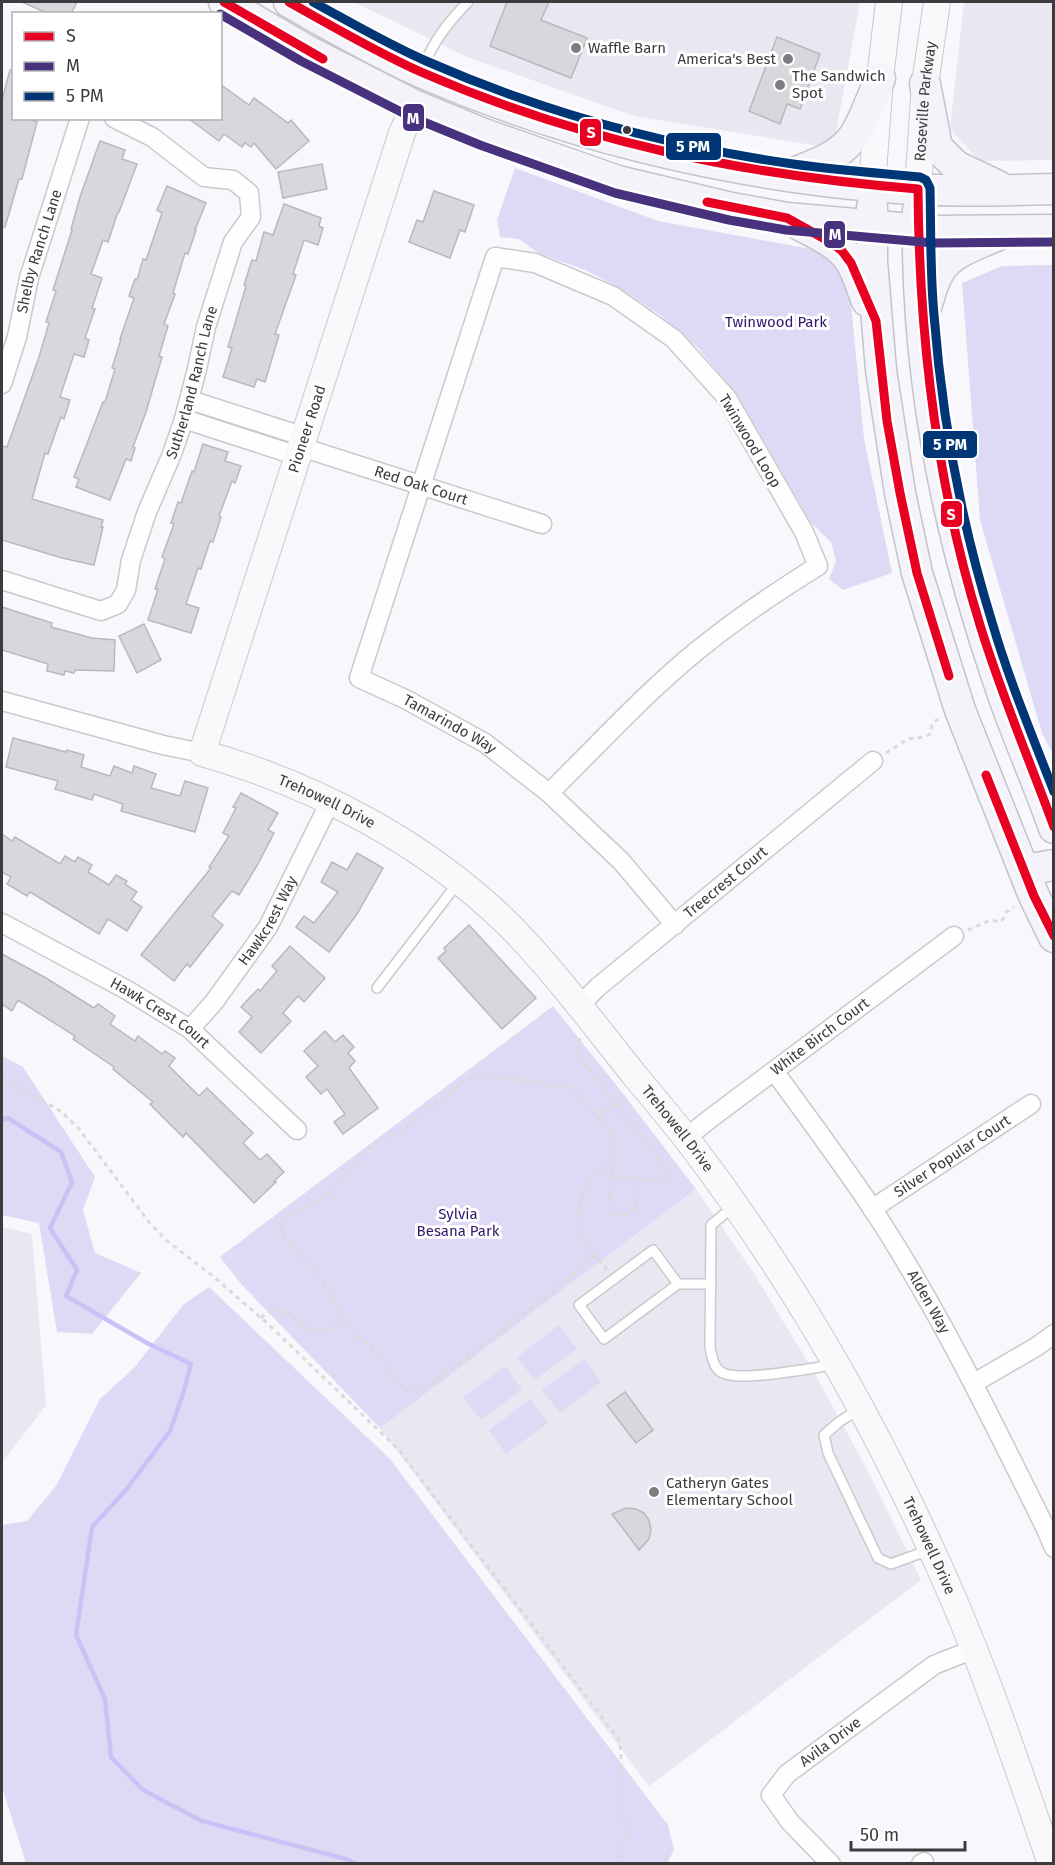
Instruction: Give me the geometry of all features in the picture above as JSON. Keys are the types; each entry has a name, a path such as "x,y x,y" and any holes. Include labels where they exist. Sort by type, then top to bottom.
{"main road":[{"path":"224,2 306,50 414,105 484,134 618,181 670,195 787,218 918,230 1004,232 1053,230"},
{"path":"289,2 385,55 491,100 562,124 692,158 787,176 872,186 918,189 1053,189"},
{"path":"306,50 378,69 392,76 407,78 421,72"},
{"path":"787,176 829,157 852,140 880,78"},
{"path":"924,84 937,147 956,166 1006,190"},
{"path":"872,186 876,321 887,421 917,573 960,710 1053,937"},
{"name":"Roseville Parkway","path":"918,189 922,318 932,412 956,539 999,686 1045,790 1053,828"},
{"path":"787,218 842,251 851,263 876,321"},
{"path":"922,318 938,274 946,262 956,254 1004,232"},
{"path":"1029,883 1053,865"}],"street":[{"path":"872,186 888,2"},
{"name":"Roseville Parkway","path":"918,189 924,84 937,2"},
{"name":"Pioneer Road","path":"202,753 402,133 414,105"},
{"name":"Shelby Ranch Lane","path":"2,384 17,337 29,278 79,120"},
{"name":"Sutherland Ranch Lane","path":"2,580 101,611 118,604 126,590 131,560 144,521 172,454 190,400 206,327 232,242 251,217 249,193 233,180 204,177 152,137 118,120"},
{"name":"Twinwood Loop","path":"422,485 495,257 535,263 613,296 674,339 727,398 804,532 818,566 764,599 697,651 638,704 549,792"},
{"path":"190,400 302,447"},
{"path":"184,419 302,447"},
{"name":"Red Oak Court","path":"302,447 542,524"},
{"name":"Tamarindo Way","path":"422,485 359,678 407,700 485,744 549,792 621,861 675,925"},
{"name":"Trehowell Drive","path":"2,701 163,746 202,753 233,762 330,802 402,841 435,863 510,926 542,960 686,1138 803,1310 861,1408 932,1549 974,1649 1049,1847"},
{"name":"Treecrest Court","path":"579,1006 598,987 873,761"},
{"name":"Hawkcrest Way","path":"190,1029 214,1002 268,927 330,802"},
{"name":"Hawk Crest Court","path":"2,923 127,990 190,1029 297,1130"},
{"name":"White Birch Court","path":"686,1138 954,936"},
{"name":"Alden Way","path":"774,1071 872,1209 911,1272 974,1383 1050,1527 1053,1548"},
{"name":"Silver Popular Court","path":"872,1209 1031,1104"},
{"path":"974,1383 1036,1347 1053,1334"},
{"name":"Avila Drive","path":"831,1863 790,1822 771,1795 787,1774 934,1665 974,1649"}],"lane":[{"path":"421,72 433,43 468,2"},
{"path":"377,988 459,882"},
{"path":"734,1206 711,1225 710,1347 712,1360 718,1371 727,1376 750,1376 836,1365"},
{"path":"678,1284 653,1250 579,1305 604,1339 678,1284 711,1284"},
{"path":"861,1408 824,1435 828,1453 878,1558 891,1564 932,1549"}],"path":[{"path":"873,761 908,739 930,734 933,722 960,710"},
{"path":"954,936 991,920 999,922 1004,920 1005,914 1029,883"},
{"path":"581,1037 576,1048 580,1058 667,1170 667,1177 661,1181 611,1175"},
{"path":"596,1256 425,1389 415,1392 407,1390 397,1382 389,1368 373,1350 344,1323 320,1278 280,1232 284,1217 321,1200 332,1192 364,1151 390,1135 400,1133 425,1108 440,1103 467,1079 483,1074 575,1089 616,1141 608,1206 610,1214 629,1215 634,1208 637,1179"},
{"path":"2,1078 62,1112 79,1129 149,1222 166,1240 214,1276 261,1318 398,1449 620,1741 625,1841 620,1863"},
{"path":"598,1117 626,1096"},
{"path":"612,1166 600,1169 592,1179 582,1198 579,1228 590,1250 614,1280"},
{"path":"261,1318 268,1311 281,1310 308,1327 319,1331 344,1323"}],"shaded area":[{"path":"354,2 860,2 835,137 819,146 634,116 467,57"},
{"path":"964,2 1053,2 1053,160 980,161 950,129"},
{"name":"Catheryn Gates Elementary School","path":"696,1189 753,1272 814,1372 870,1475 921,1580 649,1786 380,1428"},
{"path":"2,1227 32,1234 46,1405 2,1463 2,1261 4,1259 2,1257"}],"green space":[{"name":"Twinwood Park","path":"515,168 658,221 822,251 839,263 849,283 864,439 892,573 843,590 829,579 836,561 831,542 811,523 738,396 698,348 660,315 618,287 585,270 538,253 519,239 500,237 497,220"},
{"path":"1054,265 1053,754 1042,733 980,520 962,283 1002,266"},
{"name":"Sylvia Besana Park","path":"553,1006 696,1189 380,1428 242,1285 220,1257"},
{"path":"2,1056 23,1067 95,1177 83,1210 95,1253 141,1273 92,1334 57,1332 39,1223 2,1215"},
{"path":"209,1287 390,1459 668,1825 674,1850 667,1863 26,1863 2,1787 2,1525 27,1521 56,1486 100,1399 134,1368 184,1304"},
{"path":"559,1325 577,1349 535,1380 517,1357"},
{"path":"584,1359 601,1382 560,1413 542,1390"},
{"path":"505,1366 522,1390 481,1420 463,1397"},
{"path":"530,1399 548,1423 506,1454 489,1430"}],"building":[{"path":"22,2 77,2 72,12 44,12"},
{"path":"507,2 549,2 541,20 587,38 571,78 490,46"},
{"path":"777,37 820,54 800,109 787,104 780,124 749,111"},
{"path":"10,70 12,70 12,120 37,122 22,179 19,179 5,227 2,227 2,100"},
{"path":"222,85 249,105 254,98 288,123 291,120 309,141 276,169 254,143 251,147 245,143 242,147 224,134 219,141 191,120 222,120"},
{"path":"100,141 125,150 122,159 137,164 108,242 103,240 91,274 102,278 85,338 89,340 84,357 74,354 60,397 70,400 64,419 61,417 48,454 45,453 32,499 103,520 94,565 2,540 2,446 7,447 39,357 49,323 46,322 56,291 53,290 80,197"},
{"path":"322,164 327,189 283,198 278,172"},
{"path":"167,186 206,203 188,254 185,253 173,293 175,294 164,324 168,326 159,356 162,357 133,447 135,448 131,461 126,459 110,500 76,487 79,479 74,477 103,402 105,402 115,369 112,368 120,339 134,298 129,296 135,279 137,280 143,259 146,260 162,213 157,210"},
{"path":"434,191 474,205 465,232 460,230 450,258 409,242 417,220 423,222"},
{"path":"284,204 321,218 319,226 323,228 318,245 304,240 293,274 296,275 275,334 279,335 265,382 257,379 254,387 223,377 232,348 228,347 252,260 256,261 264,232 273,235"},
{"path":"203,444 228,452 225,461 241,466 235,483 232,481 219,516 221,517 213,542 210,541 201,569 198,568 186,604 199,608 191,633 148,620 165,559 162,557 174,524 171,523 178,502 181,503 192,471 194,472"},
{"path":"2,607 52,623 51,627 92,638 115,640 114,671 75,670 74,673 65,671 64,675 47,671 48,664 2,650"},
{"path":"144,624 161,660 137,673 119,636"},
{"path":"13,738 84,755 81,767 110,776 114,766 132,773 134,766 156,774 151,788 180,796 185,781 208,788 195,832 121,811 123,804 94,794 92,800 55,789 58,781 6,767"},
{"path":"241,793 278,813 268,830 274,833 239,895 232,891 212,916 223,925 190,967 187,964 174,981 141,955 211,868 209,867 229,836 223,833"},
{"path":"2,834 12,841 15,837 60,864 65,856 75,862 78,857 92,865 88,872 109,885 116,875 127,881 125,884 137,892 131,900 142,907 127,931 108,919 99,934 30,892 27,896 7,884 11,877 2,872"},
{"path":"357,853 383,868 357,914 329,952 296,927 304,916 314,923 338,892 321,882 332,862 347,870"},
{"path":"469,925 536,998 502,1029 438,958 446,951 444,948"},
{"path":"290,946 325,978 304,1002 298,996 283,1013 291,1021 261,1053 239,1032 252,1017 241,1007 258,989 260,991 277,971 272,966"},
{"path":"2,954 94,1008 98,1004 115,1016 110,1024 135,1041 138,1036 162,1054 165,1051 175,1058 169,1066 199,1096 207,1088 253,1133 243,1143 260,1160 267,1154 284,1172 274,1181 276,1182 254,1203 186,1133 183,1137 150,1104 153,1102 113,1069 114,1067 73,1039 75,1036 18,1000 12,1011 2,1004"},
{"path":"325,1031 335,1042 343,1035 354,1047 348,1053 355,1061 349,1068 378,1108 343,1134 334,1122 345,1114 327,1089 321,1094 306,1077 318,1066 304,1051"},
{"path":"625,1392 653,1430 636,1443 607,1405"},
{"path":"626,1508 644,1513 649,1520 651,1530 649,1539 639,1550 612,1514"}],"waterway":[{"path":"2,1120 8,1118 61,1152 72,1182 50,1228 77,1270 66,1296 147,1343 191,1364 170,1431 126,1490 92,1527 76,1635 105,1699 111,1757 143,1790 202,1821 346,1859 357,1864"}],"transit line":[{"name":"S","path":"224,2 323,59"},
{"name":"S","path":"289,2 421,72 481,97 542,118 665,152 727,164 790,175 918,189 926,355 941,464 952,518 988,651 1054,827"},
{"path":"313,2 426,61 515,96 606,125 746,156 825,168 920,177 926,180 930,188 932,283 938,354 954,470 971,546 999,644 1054,792"},
{"name":"M","path":"222,15 301,61 409,116 480,145 615,193 729,220 786,230 934,243 1054,242"},
{"name":"S","path":"707,202 787,218 832,243 851,263 876,321 887,421 900,493 917,573 949,676"},
{"name":"S","path":"986,775 1034,896 1054,936"}],"place":[{"name":"Waffle Barn","path":"576,48"},
{"name":"America's Best","path":"788,59"},
{"name":"The Sandwich Spot","path":"780,85"},
{"name":"Catheryn Gates Elementary School","path":"654,1492"}]}
